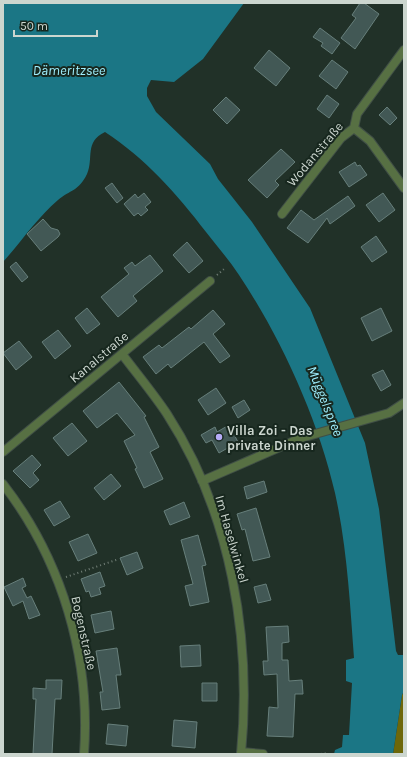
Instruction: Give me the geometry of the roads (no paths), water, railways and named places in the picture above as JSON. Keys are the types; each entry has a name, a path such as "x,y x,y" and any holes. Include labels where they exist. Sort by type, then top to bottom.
{"street":[{"name":"Wodanstraße","path":"282,214 341,138 354,128 357,114 404,50"},
{"path":"354,128 370,140 404,188"},
{"name":"Kanalstraße","path":"3,452 210,281"},
{"name":"Im Haselwinkel","path":"122,354 168,416 202,481 230,564 236,596 241,645 243,696 241,753"},
{"path":"202,481 301,438 395,411 404,403"},
{"name":"Bogenstraße","path":"3,484 27,518 57,580 69,612 83,690 84,754"},
{"path":"241,753 263,754"}],"water":[{"path":"3,3 244,3 203,59 174,82 151,80 147,88 147,96 156,112 210,164 218,179 252,222 310,308 365,443 379,509 396,651 398,655 404,655 404,691 402,695 393,754 334,754 335,750 342,747 343,735 349,735 352,683 346,681 346,660 354,658 345,554 335,493 319,437 296,380 269,325 227,258 160,178 134,153 105,132 98,136 92,145 89,168 81,184 50,207 3,262"}],"place":[{"name":"Villa Zoi - Das private Dinner","path":"219,437"}],"water label":[{"name":"Dämeritzsee","path":"69,70"},
{"name":"Müggelspree","path":"325,401"}]}
